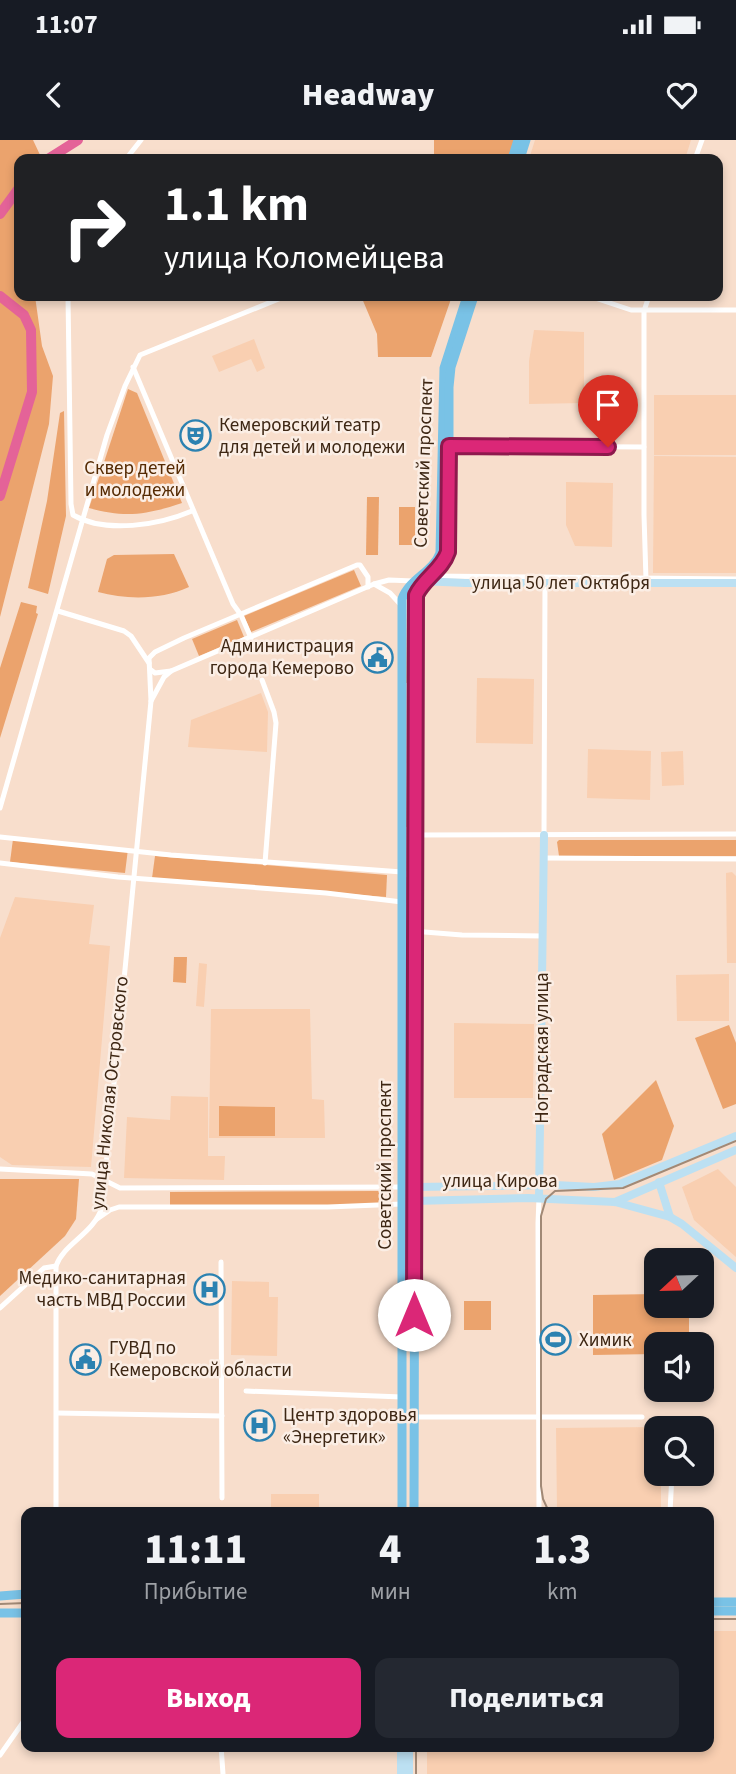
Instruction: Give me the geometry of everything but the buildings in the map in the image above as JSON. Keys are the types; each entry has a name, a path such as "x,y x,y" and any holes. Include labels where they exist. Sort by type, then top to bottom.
{"main road":[{"name":"Советский проспект","path":"402,1507 402,606 405,592 443,563 449,546 444,368 465,301"},
{"name":"Советский проспект","path":"414,1507 416,595 438,560 441,548 445,446 452,367 472,301"},
{"path":"402,688 409,694 417,688"},
{"path":"402,718 404,713 410,710 417,718"},
{"path":"402,1109 407,1114 415,1110"},
{"name":"улица Кирова","path":"402,1187 414,1187"},
{"name":"улица Кирова","path":"402,1204 414,1200"},
{"path":"0,1594 21,1594"},
{"path":"714,1602 736,1602"},
{"path":"714,1611 736,1611"},
{"path":"0,1613 21,1613"}],"street":[{"path":"130,154 141,140"},
{"path":"68,301 73,515 83,520 131,526 165,521 192,511"},
{"path":"0,808 107,435 140,355 274,301"},
{"path":"604,301 631,310 644,311 736,310"},
{"path":"646,581 644,311 647,301"},
{"path":"134,367 192,511 251,638"},
{"path":"445,446 644,447"},
{"path":"149,663 149,656 155,652 357,565 366,572 371,586"},
{"path":"151,670 155,673 171,671 389,580 423,580"},
{"name":"улица 50 лет Октября","path":"423,580 545,583 646,581"},
{"name":"улица 50 лет Октября","path":"423,580 736,581"},
{"name":"Ноградская улица","path":"539,1507 545,583"},
{"path":"371,586 390,593 402,606"},
{"name":"улица Николая Островского","path":"56,1266 59,1258 85,1235 97,1219 102,1197 151,701 149,663 131,636 124,631 58,611"},
{"path":"151,701 164,677 171,671"},
{"path":"262,680 276,723 265,863"},
{"path":"416,835 736,834"},
{"path":"0,836 135,852 402,872"},
{"path":"544,858 736,859"},
{"path":"0,863 132,878 326,893 402,902"},
{"name":"Советский проспект","path":"402,872 410,876 416,898"},
{"name":"Советский проспект","path":"402,902 407,907 408,928 417,932"},
{"path":"417,932 543,936"},
{"path":"414,1187 594,1187 620,1184 736,1136"},
{"path":"615,1202 736,1150"},
{"path":"0,1169 92,1174 120,1188"},
{"path":"659,1182 670,1217"},
{"name":"улица Кирова","path":"102,1197 120,1188 402,1187"},
{"name":"улица Кирова","path":"102,1197 119,1208"},
{"name":"улица Кирова","path":"414,1200 539,1198 615,1202 670,1217 695,1233 736,1268"},
{"name":"улица Кирова","path":"97,1219 110,1210 119,1208 402,1204"},
{"path":"221,1262 222,1498"},
{"path":"0,1308 44,1268 56,1266 56,1507"},
{"path":"246,1391 402,1397"},
{"path":"57,1413 222,1416"},
{"path":"402,1417 642,1417"},
{"path":"670,1507 671,1486"},
{"path":"0,1755 21,1725"},
{"path":"222,1752 223,1774"},
{"path":"401,1752 401,1774"},
{"path":"409,1752 409,1774"}],"shaded area":[{"path":"535,140 691,140 687,154 531,154"},
{"path":"534,330 584,332 584,403 529,404 529,361"},
{"path":"254,339 265,368 257,372 251,359 219,372 212,356"},
{"path":"654,395 736,395 736,455 654,455"},
{"path":"654,456 736,457 736,573 653,573"},
{"path":"566,482 613,483 612,547 575,546 566,525"},
{"path":"477,678 534,679 533,744 476,743"},
{"path":"261,693 268,712 267,752 188,747 191,720"},
{"path":"588,749 651,751 650,800 587,798"},
{"path":"683,751 684,785 662,786 661,752"},
{"path":"732,872 736,876 736,963 727,963 726,873"},
{"path":"15,897 94,905 89,944 110,946 91,1167 12,1165 0,1157 0,938"},
{"path":"199,963 207,964 204,1007 196,1006"},
{"path":"729,974 729,1021 677,1021 676,975"},
{"path":"211,1009 310,1009 312,1099 324,1100 325,1138 209,1138"},
{"path":"454,1023 534,1024 533,1098 454,1098"},
{"path":"171,1096 208,1097 208,1156 225,1156 224,1180 124,1178 127,1117 170,1120"},
{"path":"718,1169 736,1187 736,1257 694,1220 682,1187"},
{"path":"232,1281 269,1282 269,1297 278,1297 277,1356 231,1355"},
{"path":"644,1427 644,1486 661,1486 661,1507 557,1507 556,1428"},
{"path":"271,1494 319,1494 319,1507 271,1507"},
{"path":"714,1631 736,1631 736,1774 427,1774 427,1752 714,1752"}],"green space":[{"path":"0,140 33,140 40,154 14,154 14,301 36,301 42,346 53,376 49,424 0,617"},
{"path":"434,140 514,140 510,154 434,154"},
{"path":"363,301 450,301 431,357 378,357 377,334"},
{"name":"Сквер детей и молодежи","path":"128,389 137,393 182,503 136,514 89,508"},
{"path":"64,411 66,516 48,594 28,588 47,501 60,413"},
{"path":"367,497 379,497 378,555 366,555"},
{"path":"399,507 415,507 415,545 399,545"},
{"path":"174,554 189,587 144,597 98,592 107,559 114,555"},
{"path":"354,570 361,586 251,632 244,616"},
{"path":"21,602 37,606 38,614 0,738 0,668"},
{"path":"407,607 412,607 412,683 406,683"},
{"path":"237,620 244,637 199,656 192,639"},
{"path":"408,714 411,715 413,827 406,827"},
{"path":"13,839 128,849 125,873 10,862"},
{"path":"559,840 736,840 736,856 559,856"},
{"path":"155,856 387,875 386,897 152,878"},
{"path":"406,943 412,943 410,1111 406,1109"},
{"path":"174,957 187,957 186,983 173,982"},
{"path":"729,1025 736,1043 736,1104 723,1109 695,1038"},
{"path":"656,1080 674,1126 662,1160 614,1180 602,1134"},
{"path":"219,1106 275,1107 275,1136 219,1136"},
{"path":"0,1179 79,1179 76,1219 65,1236 0,1296"},
{"path":"379,1191 379,1206 170,1207 170,1192"},
{"path":"644,1294 644,1318 689,1318 689,1332 644,1332 644,1354 593,1355 593,1295"},
{"path":"464,1301 491,1301 491,1330 464,1330"}],"waterway":[{"path":"56,154 78,140"},
{"path":"0,214 14,195"},
{"path":"0,296 24,315 31,330 32,392 0,496"}],"tram line":[{"path":"547,1507 541,1486 541,1216 546,1199 555,1191 623,1188 736,1141"},
{"path":"0,1604 21,1603"},
{"path":"714,1619 736,1619"},
{"path":"416,1752 416,1774"}],"place":[{"name":"Кемеровский театр для детей и молодежи","path":"196,436"},
{"name":"Администрация города Кемерово","path":"377,657"},
{"name":"Медико-санитарная часть МВД России","path":"209,1289"},
{"name":"Химик","path":"556,1340"},
{"name":"ГУВД по Кемеровской области","path":"86,1359"},
{"name":"Центр здоровья «Энергетик»","path":"260,1426"}],"route":[{"path":"414,1315 416,595 421,585 443,563 448,552 449,446 608,447"}]}
